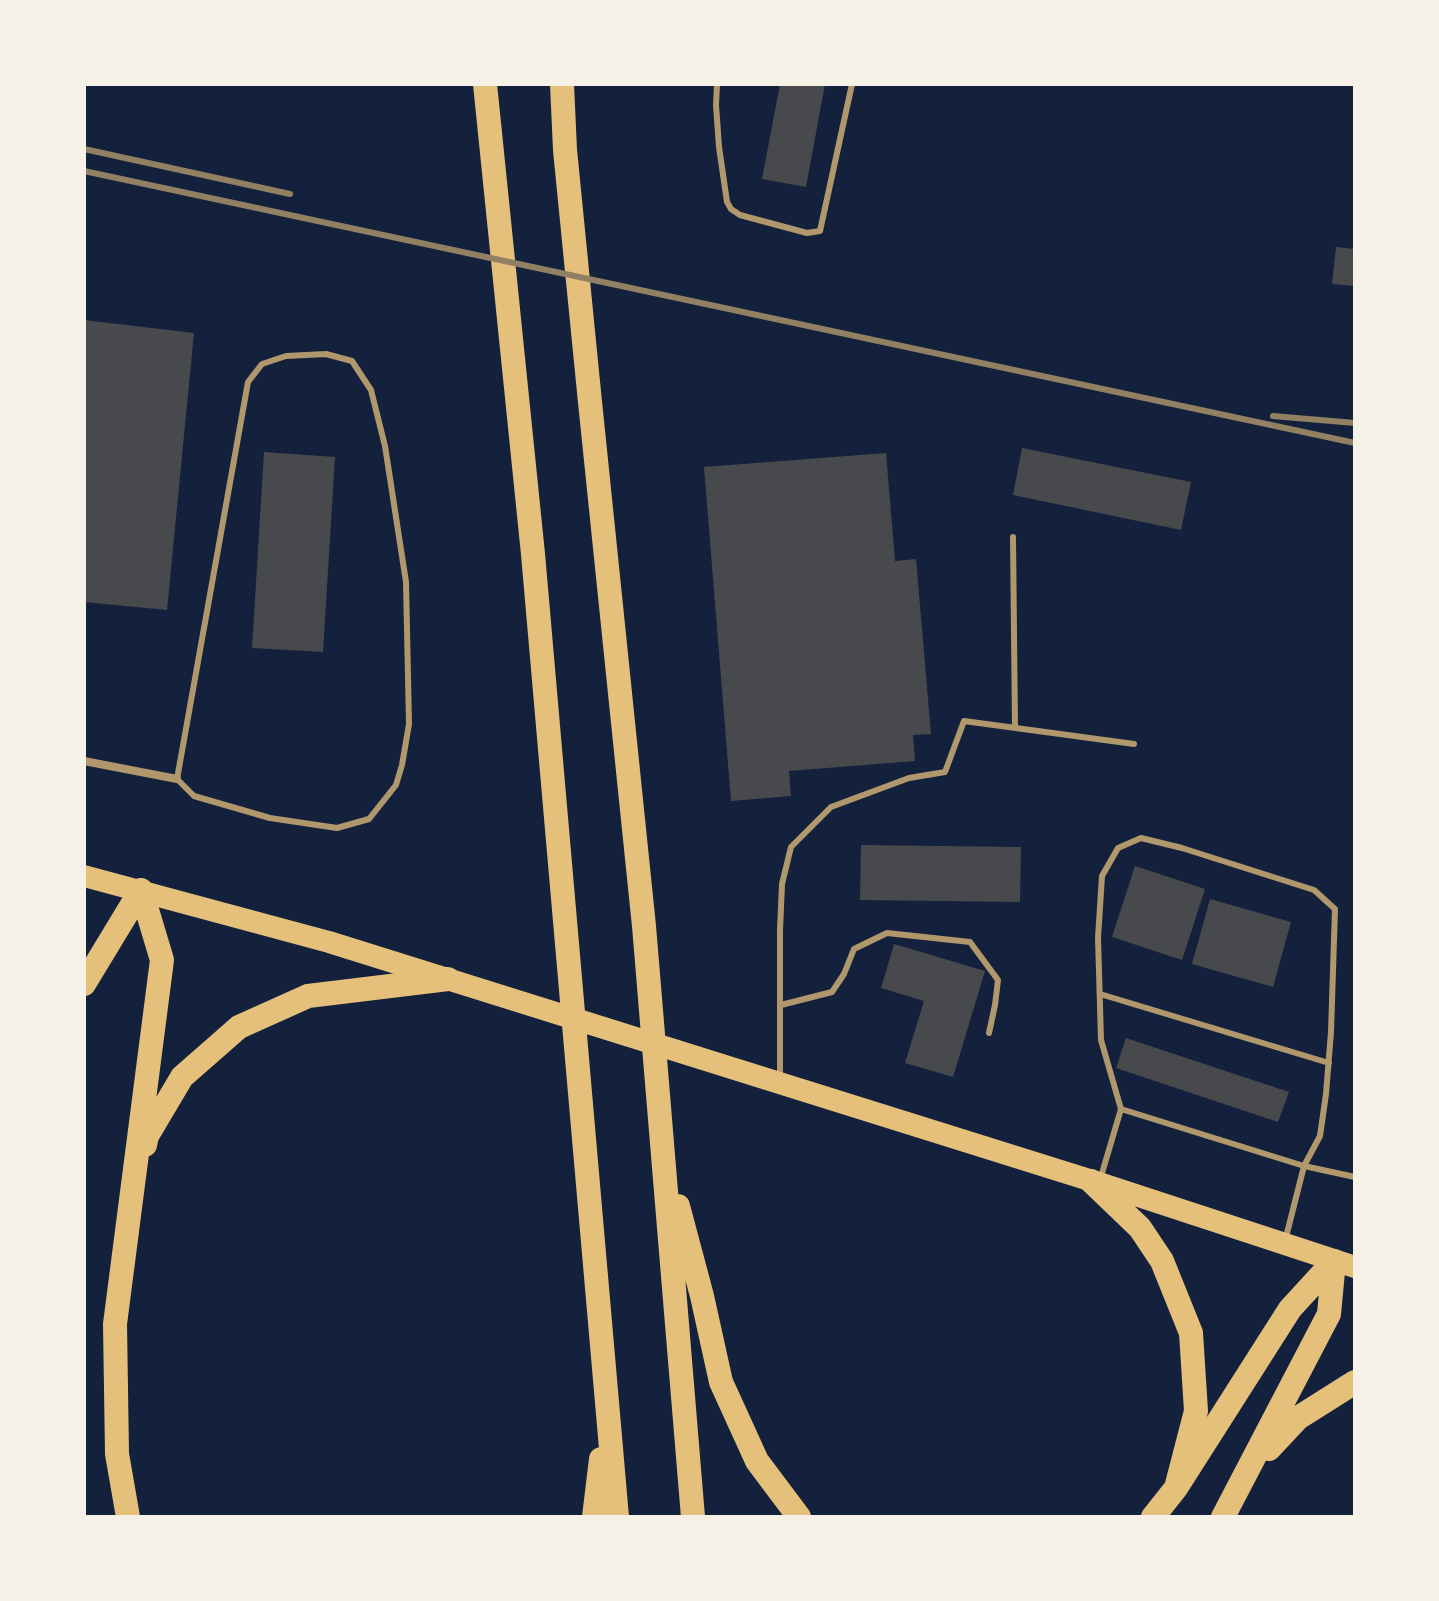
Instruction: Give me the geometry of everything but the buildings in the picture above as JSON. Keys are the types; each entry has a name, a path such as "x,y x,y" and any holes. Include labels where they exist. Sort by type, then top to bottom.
{"highway":[{"path":"485,84 533,554 617,1517"},
{"path":"562,84 565,150 644,926 693,1517"},
{"path":"84,876 329,942 1095,1182 1345,1264"},
{"path":"84,984 141,890"},
{"path":"128,1517 117,1454 115,1324 162,960 141,890"},
{"path":"132,1194 147,1136 182,1077 239,1027 308,996 448,979"},
{"path":"661,1141 721,1382 757,1461 799,1517"},
{"path":"1095,1182 1140,1228 1162,1261 1191,1333 1196,1411 1176,1488"},
{"path":"1153,1517 1176,1488 1290,1309 1345,1264"},
{"path":"1223,1517 1329,1314 1345,1264"},
{"path":"1246,1475 1298,1418 1355,1382"},
{"path":"594,1517 607,1409"}],"street":[{"path":"84,761 177,779"}],"lane":[{"path":"717,84 719,147 727,202 731,209 740,215 807,233 820,231 852,84"},
{"path":"326,354 352,361 371,390 385,446 406,582 409,724 396,785 369,819 337,828 270,818 194,796 177,779 248,382 262,364 286,356 326,354"},
{"path":"1013,537 1015,728"},
{"path":"780,1083 782,884 791,847 831,807 909,778 945,772 964,721 1134,744"},
{"path":"1095,1182 1121,1109 1101,1040 1098,938 1102,876 1118,848 1141,838 1314,890 1335,909 1332,1019 1320,1136 1304,1166 1284,1244"},
{"path":"781,1005 832,992 844,974 854,949 887,933 970,942 998,980 989,1033"},
{"path":"1100,994 1329,1063"},
{"path":"1121,1109 1304,1166 1355,1177"}],"railway":[{"path":"84,149 290,194"},
{"path":"84,171 1355,443"},
{"path":"1273,416 1355,423"}]}
